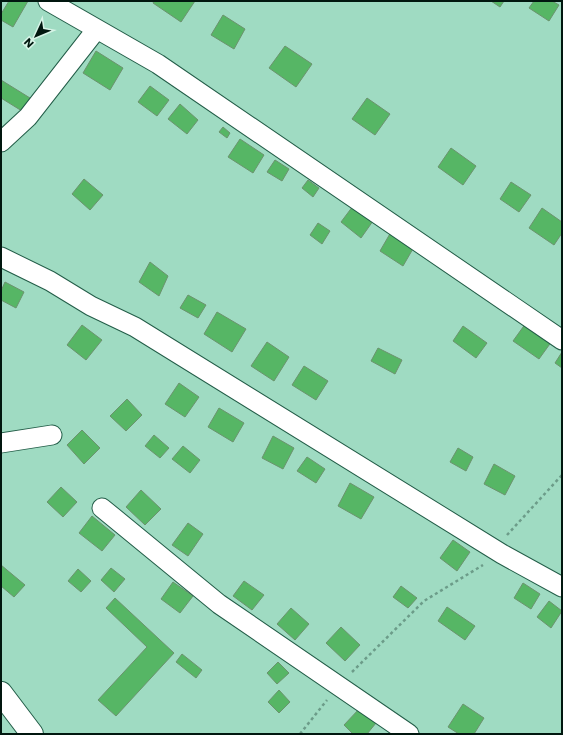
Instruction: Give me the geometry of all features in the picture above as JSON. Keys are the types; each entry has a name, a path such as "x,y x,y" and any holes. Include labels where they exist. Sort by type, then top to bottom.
{"main road":[{"path":"1,693 32,734"}],"street":[{"path":"48,1 96,30 158,64 562,340"},
{"path":"1,142 28,116 96,30"},
{"path":"1,257 50,281 91,306 135,327 502,554 562,587"},
{"path":"1,443 52,435"},
{"path":"102,508 219,604 409,734"}],"path":[{"path":"300,734 338,686 424,600 502,554 506,536 562,475"}],"building":[{"path":"9,1 28,1 13,27 1,20 1,14"},
{"path":"154,1 195,1 181,22 153,3"},
{"path":"491,1 504,1 500,7"},
{"path":"534,1 552,1 559,5 549,21 529,8"},
{"path":"223,15 245,29 234,49 211,35"},
{"path":"285,46 312,64 296,87 269,68"},
{"path":"96,51 123,68 110,90 83,73"},
{"path":"1,80 30,98 22,111 1,98"},
{"path":"150,86 169,100 157,116 138,102"},
{"path":"367,98 390,114 375,135 352,119"},
{"path":"180,104 198,120 187,134 168,119"},
{"path":"223,127 230,133 227,138 219,132"},
{"path":"240,139 264,155 253,173 228,157"},
{"path":"451,148 476,166 463,185 438,167"},
{"path":"275,160 289,169 282,181 267,172"},
{"path":"84,179 103,195 90,210 72,194"},
{"path":"308,180 319,188 313,197 302,188"},
{"path":"511,182 531,195 519,212 500,199"},
{"path":"353,206 373,221 361,238 341,222"},
{"path":"542,208 562,222 562,233 554,245 529,228"},
{"path":"318,223 330,231 322,244 310,235"},
{"path":"391,232 414,247 403,266 380,251"},
{"path":"150,262 168,276 159,296 139,282"},
{"path":"5,282 24,292 16,308 1,300 1,291"},
{"path":"188,295 206,305 198,318 180,308"},
{"path":"217,312 246,329 232,352 204,334"},
{"path":"526,323 552,341 539,359 513,341"},
{"path":"82,325 102,340 86,360 67,345"},
{"path":"463,326 487,343 476,358 453,341"},
{"path":"267,342 289,357 274,381 251,366"},
{"path":"378,348 402,360 395,374 371,361"},
{"path":"562,352 562,368 555,363"},
{"path":"304,366 328,381 316,400 292,385"},
{"path":"179,383 199,397 185,417 165,404"},
{"path":"127,399 142,415 126,431 110,416"},
{"path":"219,408 244,423 233,442 208,427"},
{"path":"82,430 100,448 84,464 67,445"},
{"path":"154,435 169,448 160,458 145,446"},
{"path":"273,436 294,448 283,469 262,458"},
{"path":"183,446 200,460 190,473 172,459"},
{"path":"458,448 473,457 466,471 450,462"},
{"path":"307,457 325,469 316,483 297,471"},
{"path":"494,464 515,476 505,495 484,484"},
{"path":"350,483 374,497 361,519 338,506"},
{"path":"61,487 77,502 63,517 47,502"},
{"path":"141,490 161,509 145,525 126,507"},
{"path":"92,516 115,535 102,551 79,533"},
{"path":"188,523 203,534 188,556 172,545"},
{"path":"453,540 470,552 457,571 440,558"},
{"path":"1,565 25,585 14,597 1,586"},
{"path":"111,568 125,579 114,592 101,580"},
{"path":"78,569 91,581 81,592 68,581"},
{"path":"244,581 264,595 252,610 233,596"},
{"path":"173,582 193,596 180,613 161,599"},
{"path":"523,583 540,594 531,609 514,598"},
{"path":"401,586 417,598 408,608 393,597"},
{"path":"115,598 174,653 116,716 98,700 147,647 106,608"},
{"path":"549,601 562,611 551,628 537,617"},
{"path":"447,607 475,626 465,640 438,621"},
{"path":"291,608 309,624 295,640 277,624"},
{"path":"341,627 360,645 345,661 326,643"},
{"path":"182,654 202,670 196,678 176,662"},
{"path":"278,662 289,673 277,684 267,673"},
{"path":"279,690 290,702 279,713 268,702"},
{"path":"463,704 484,718 474,734 459,734 448,727"},
{"path":"360,708 376,723 367,734 353,734 344,725"}]}
